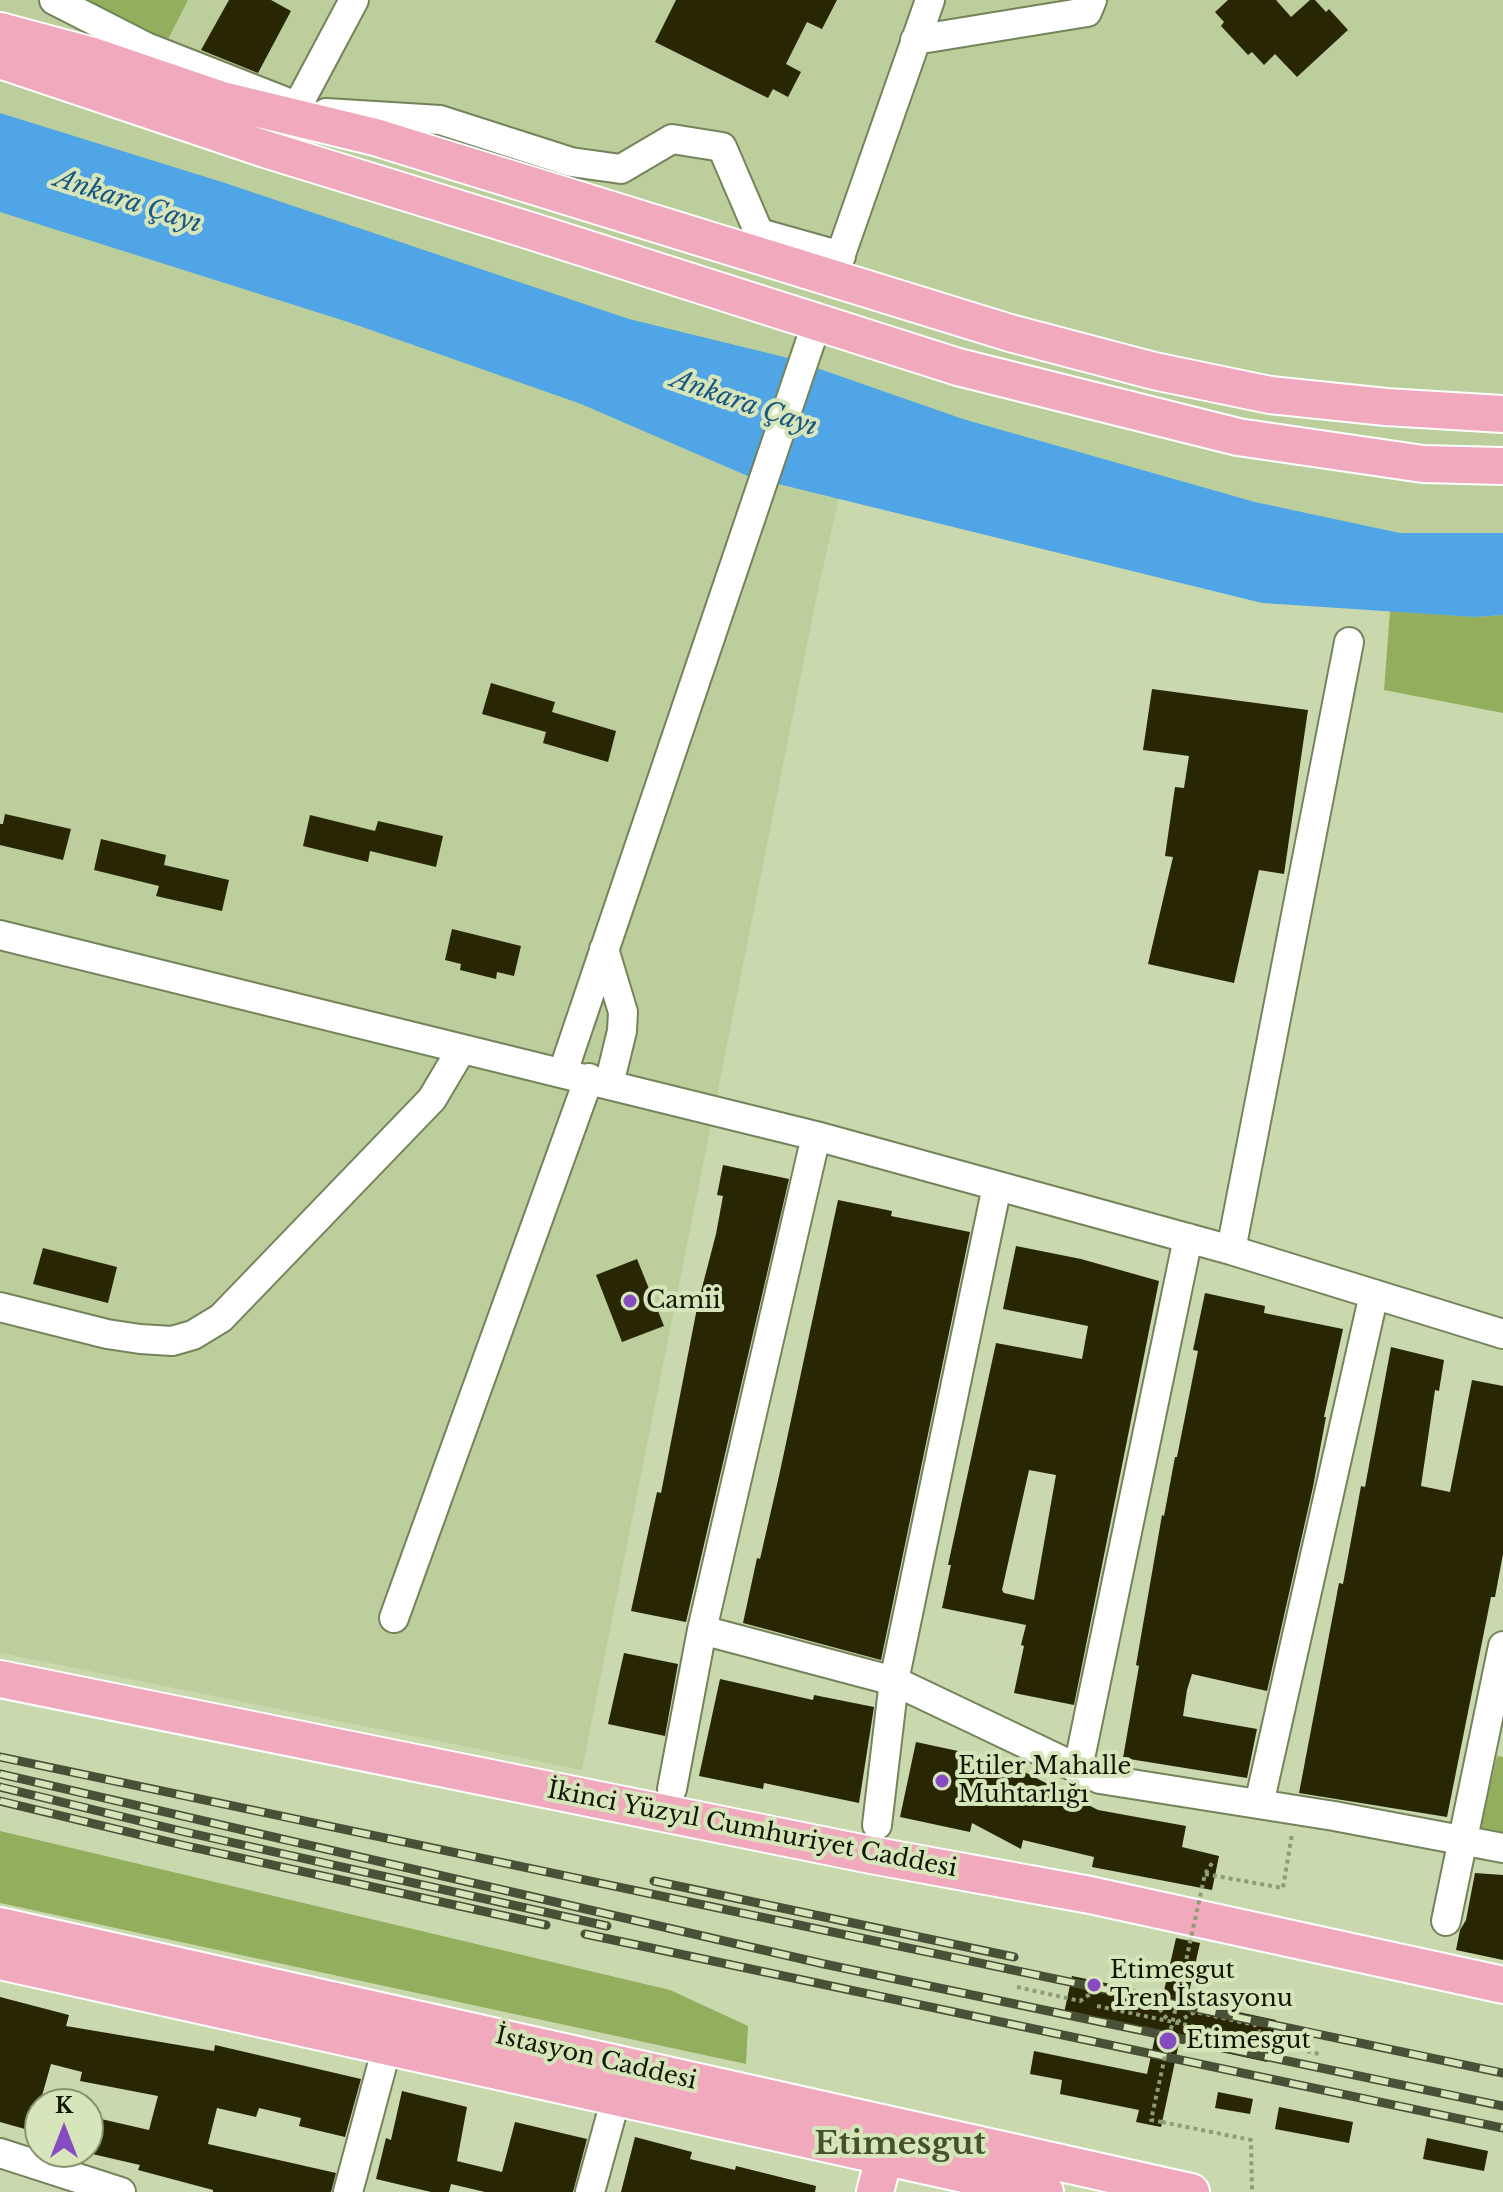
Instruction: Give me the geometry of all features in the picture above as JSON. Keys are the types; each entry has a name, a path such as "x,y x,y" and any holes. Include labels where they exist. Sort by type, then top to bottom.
{"main road":[{"path":"0,31 93,56 222,100 375,137 658,226 837,266 1010,333 1154,371 1256,392 1386,407 1503,414"},
{"path":"0,60 811,338 958,367 1238,437 1423,464 1503,466"},
{"path":"811,338 837,266"},
{"name":"İkinci Yüzyıl Cumhuriyet Caddesi","path":"0,1679 871,1855 1090,1895 1503,1985"},
{"name":"İstasyon Caddesi","path":"0,1926 1045,2192"},
{"name":"İstasyon Caddesi","path":"0,1961 616,2098 903,2154 1191,2192"},
{"path":"875,2192 903,2154"}],"street":[{"path":"54,0 146,47 314,113 440,120 571,162 621,169 672,139 722,147 759,233 837,266 930,0"},
{"path":"915,40 1087,12 1092,0"},
{"path":"297,107 344,4"},
{"path":"394,1618 587,1078 604,949 811,338"},
{"path":"1231,1250 1349,642"},
{"path":"0,935 816,1136 1231,1250 1503,1334"},
{"path":"587,1078 622,1031 623,1012 604,949"},
{"path":"0,1307 107,1334 140,1339 172,1341 193,1335 221,1318 432,1099 461,1050"},
{"path":"672,1789 702,1630 816,1136"},
{"path":"877,1825 894,1681 997,1186"},
{"path":"1078,1768 1188,1238"},
{"path":"1259,1804 1374,1294"},
{"path":"702,1630 894,1681 1100,1779 1296,1810 1503,1848"},
{"path":"1446,1921 1503,1646"},
{"path":"348,2192 387,2047"},
{"path":"590,2192 616,2098"},
{"path":"0,2153 121,2192"}],"path":[{"path":"1205,1874 1283,1888 1296,1810"},
{"path":"1214,1860 1205,1874 1151,2120 1251,2140 1252,2192"},
{"path":"1017,1987 1080,2001 1096,1990 1154,2002 1172,2021"},
{"path":"1097,2006 1249,2038"},
{"path":"1172,2021 1195,2012 1255,2025 1265,2041 1319,2054"}],"shaded area":[{"path":"0,0 1503,0 1503,533 1400,533 1255,502 963,419 865,385 819,585 582,1770 0,1653"},
{"path":"84,0 188,0 166,43"},
{"path":"1390,611 1475,617 1503,615 1503,713 1384,690"},
{"path":"1497,1756 1503,1757 1503,1833 1480,1829"},
{"path":"0,1831 670,1990 748,2026 746,2064 0,1903"}],"water":[{"name":"Ankara Çayı","path":"0,113 222,182 629,319 788,358 963,419 1255,502 1400,533 1503,533 1503,615 1475,617 1262,603 750,477 581,404 348,322 0,212"}],"building":[{"path":"229,0 271,0 291,11 258,73 201,50"},
{"path":"676,0 837,0 822,29 807,22 786,64 801,72 788,97 773,89 768,98 655,42"},
{"path":"1228,0 1276,0 1291,17 1310,0 1315,0 1326,12 1329,9 1348,30 1297,77 1275,54 1264,65 1252,52 1248,55 1221,26 1224,22 1215,12"},
{"path":"491,683 555,702 552,712 616,731 608,762 543,743 546,732 482,714"},
{"path":"1152,689 1308,710 1284,874 1259,870 1234,983 1148,964 1173,857 1165,856 1175,787 1184,788 1189,756 1143,750"},
{"path":"5,814 71,829 63,860 0,845 0,824 3,824"},
{"path":"310,815 375,831 378,821 443,836 436,867 370,851 368,862 303,846"},
{"path":"101,839 166,855 164,865 229,880 222,911 156,896 159,886 94,870"},
{"path":"452,929 521,946 514,976 497,972 496,979 460,970 461,964 445,960"},
{"path":"723,1165 789,1179 686,1622 631,1611 657,1492 661,1493 698,1303 716,1234 723,1196 717,1195"},
{"path":"838,1200 892,1211 891,1216 970,1232 881,1660 743,1623 779,1476"},
{"path":"1016,1246 1081,1259 1159,1281 1074,1705 1014,1693 1026,1625 942,1608 951,1565 948,1565 996,1343 1082,1359 1088,1326 1003,1309","holes":["1029,1470 1056,1475 1034,1600 1004,1593 1002,1590"]},
{"path":"43,1248 117,1267 108,1303 33,1284"},
{"name":"Camii","path":"637,1259 664,1326 622,1342 596,1275"},
{"path":"1205,1293 1265,1306 1264,1313 1343,1329 1313,1487 1267,1691 1192,1674 1187,1690 1183,1716 1257,1729 1247,1778 1123,1758 1162,1515 1198,1351 1193,1350"},
{"path":"1391,1347 1444,1360 1439,1391 1435,1390 1421,1486 1450,1492 1472,1380 1503,1386 1503,1554 1495,1597 1491,1597 1447,1817 1299,1793 1339,1583 1343,1584 1361,1486 1365,1487"},
{"path":"624,1653 678,1664 665,1736 608,1724"},
{"path":"720,1679 813,1700 814,1695 874,1707 859,1803 764,1783 763,1789 699,1776"},
{"path":"916,1742 986,1757 985,1762 1013,1766 1098,1810 1186,1826 1182,1847 1219,1856 1212,1890 1092,1867 1094,1857 1023,1840 1021,1849 972,1823 970,1832 900,1817"},
{"path":"1475,1873 1503,1875 1503,1960 1456,1950 1460,1930 1466,1920"},
{"name":"Etimesgut Tren İstasyonu","path":"1176,1938 1200,1943 1187,2001 1276,2020 1267,2062 1179,2043 1161,2127 1136,2122 1139,2110 1060,2094 1062,2080 1030,2074 1034,2051 1147,2074 1155,2037 1063,2018 1072,1976 1163,1995"},
{"path":"0,1997 69,2015 66,2026 214,2051 215,2045 361,2079 345,2137 299,2126 301,2118 259,2108 256,2117 217,2108 208,2144 336,2173 331,2192 213,2192 138,2170 140,2165 104,2157 104,2120 149,2130 158,2096 80,2081 82,2072 51,2064 44,2088 24,2088 24,2129 0,2122"},
{"path":"402,2091 467,2107 457,2161 502,2172 515,2122 587,2139 573,2192 485,2192 451,2184 449,2192 431,2192 376,2179 386,2138 391,2140"},
{"path":"1218,2092 1253,2099 1250,2114 1215,2108"},
{"path":"1279,2107 1353,2122 1349,2143 1275,2129"},
{"path":"635,2137 692,2152 690,2159 735,2170 736,2166 816,2186 815,2192 621,2192"},
{"path":"1427,2138 1488,2151 1484,2171 1423,2159"}],"railway":[{"path":"0,1757 1503,2073"},
{"path":"0,1774 824,1964 1503,2106"},
{"path":"0,1787 185,1832 607,1926"},
{"path":"0,1801 182,1845 546,1925"},
{"path":"654,1881 1014,1957"},
{"path":"585,1934 1503,2128"}],"place":[{"name":"Camii","path":"630,1301"},
{"name":"Etiler Mahalle Muhtarlığı","path":"942,1781"},
{"name":"Etimesgut Tren İstasyonu","path":"1094,1985"},
{"name":"Etimesgut","path":"1168,2041"}],"district":[{"name":"Etimesgut","path":"900,2145"}]}
